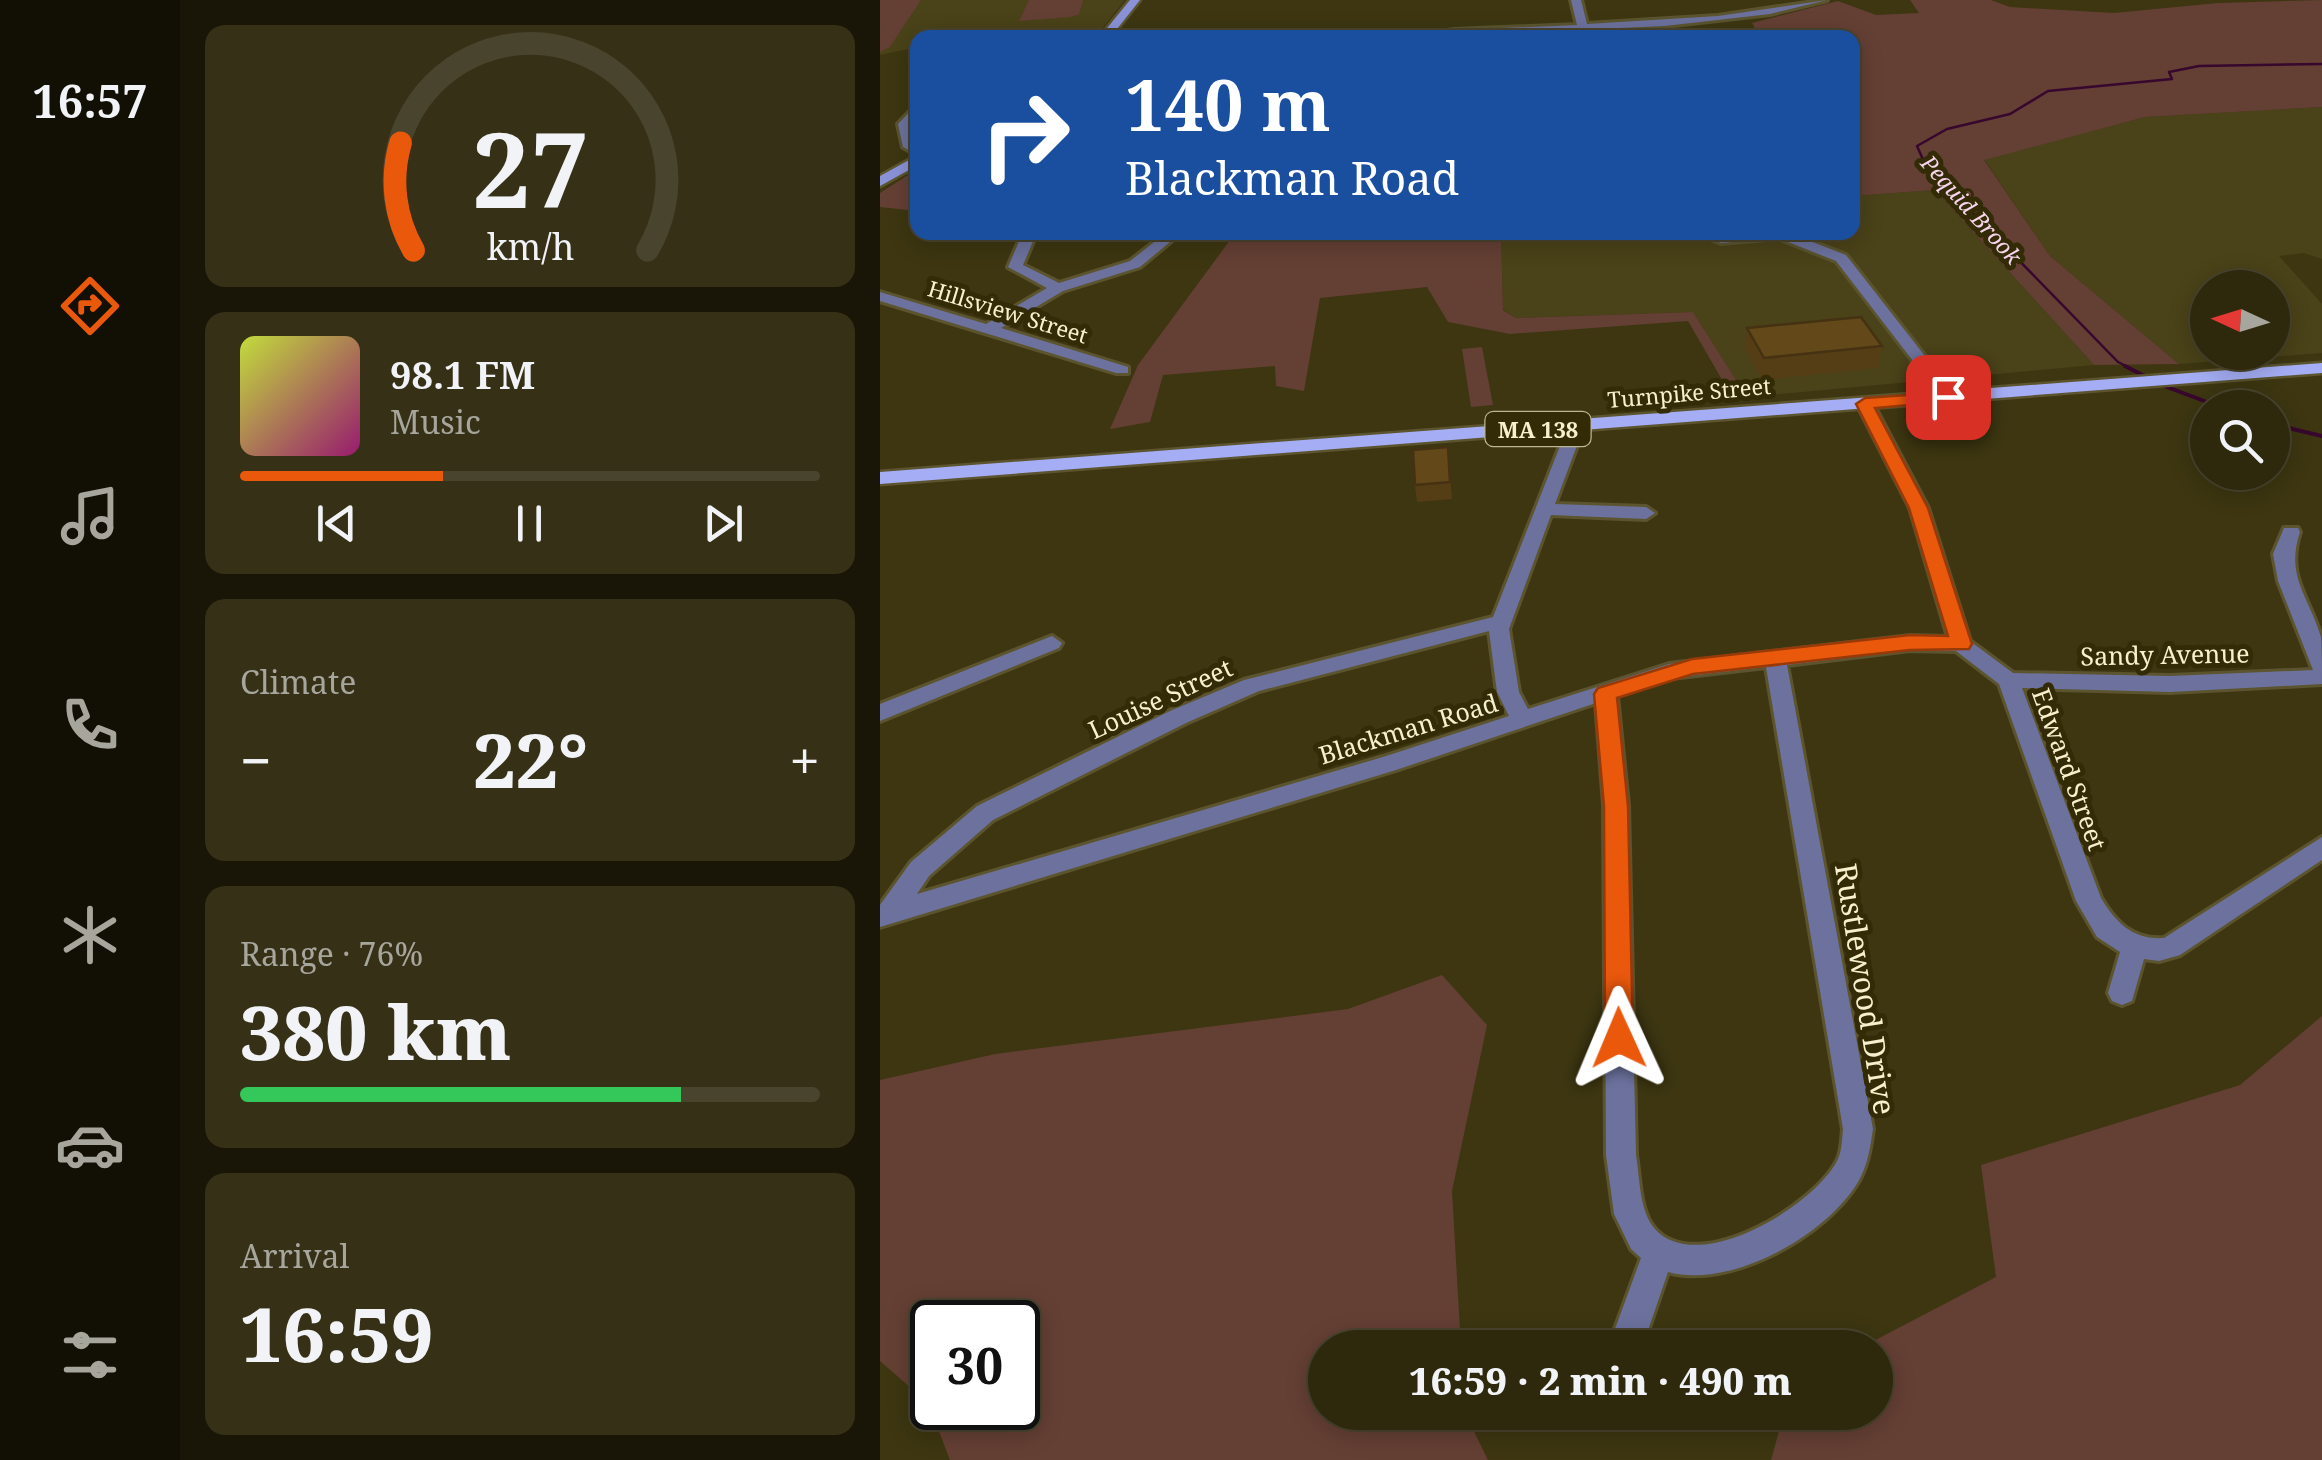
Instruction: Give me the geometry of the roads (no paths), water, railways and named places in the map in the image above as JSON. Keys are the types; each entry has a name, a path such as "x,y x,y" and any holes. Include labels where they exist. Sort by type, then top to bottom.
{"main road":[{"path":"1111,30 1135,0"},
{"path":"880,182 910,164"},
{"name":"Turnpike Street","path":"880,478 2322,368"}],"street":[{"path":"1576,0 1583,27"},
{"path":"1535,30 1731,19 1822,0"},
{"path":"1731,19 1742,27"},
{"path":"910,116 904,124 910,148"},
{"path":"1027,240 1015,267 1058,288"},
{"path":"988,329 1058,288 1135,264 1166,240"},
{"path":"1799,240 1846,262 1948,397"},
{"name":"Hillsview Street","path":"880,296 1122,370"},
{"path":"1865,404 1919,508 1961,644"},
{"path":"1523,721 1508,692 1499,636 1501,622 1575,427"},
{"path":"1546,509 1646,514"},
{"path":"2291,532 2283,554 2288,581 2322,668"},
{"name":"Louise Street","path":"885,915 920,869 985,814 1178,717 1252,685 1430,636 1501,622"},
{"name":"Blackman Road","path":"885,915 1523,721 1669,671 1910,642 1961,644"},
{"path":"880,713 1052,643"},
{"name":"Edward Street","path":"1961,644 2008,680 2089,901 2106,929 2134,947"},
{"name":"Rustlewood Drive","path":"1660,1253 1686,1261 1712,1260 1766,1240 1833,1194 1852,1164 1858,1129 1775,659"},
{"name":"Sandy Avenue","path":"2008,680 2170,684 2322,677"},
{"path":"1606,694 1616,806 1621,1155 1630,1214 1642,1238 1660,1253 1632,1330"},
{"path":"2122,993 2134,947 2171,947 2322,847"}],"waterway":[{"name":"Pequid Brook","path":"2130,368 2118,362 1925,164 1917,146 1947,129 2010,114 2048,91 2172,79 2169,72 2199,66 2322,64"},
{"name":"Pequid Brook","path":"2125,366 2150,379"},
{"name":"Pequid Brook","path":"2159,384 2190,396"},
{"name":"Pequid Brook","path":"2290,428 2322,436"}]}
